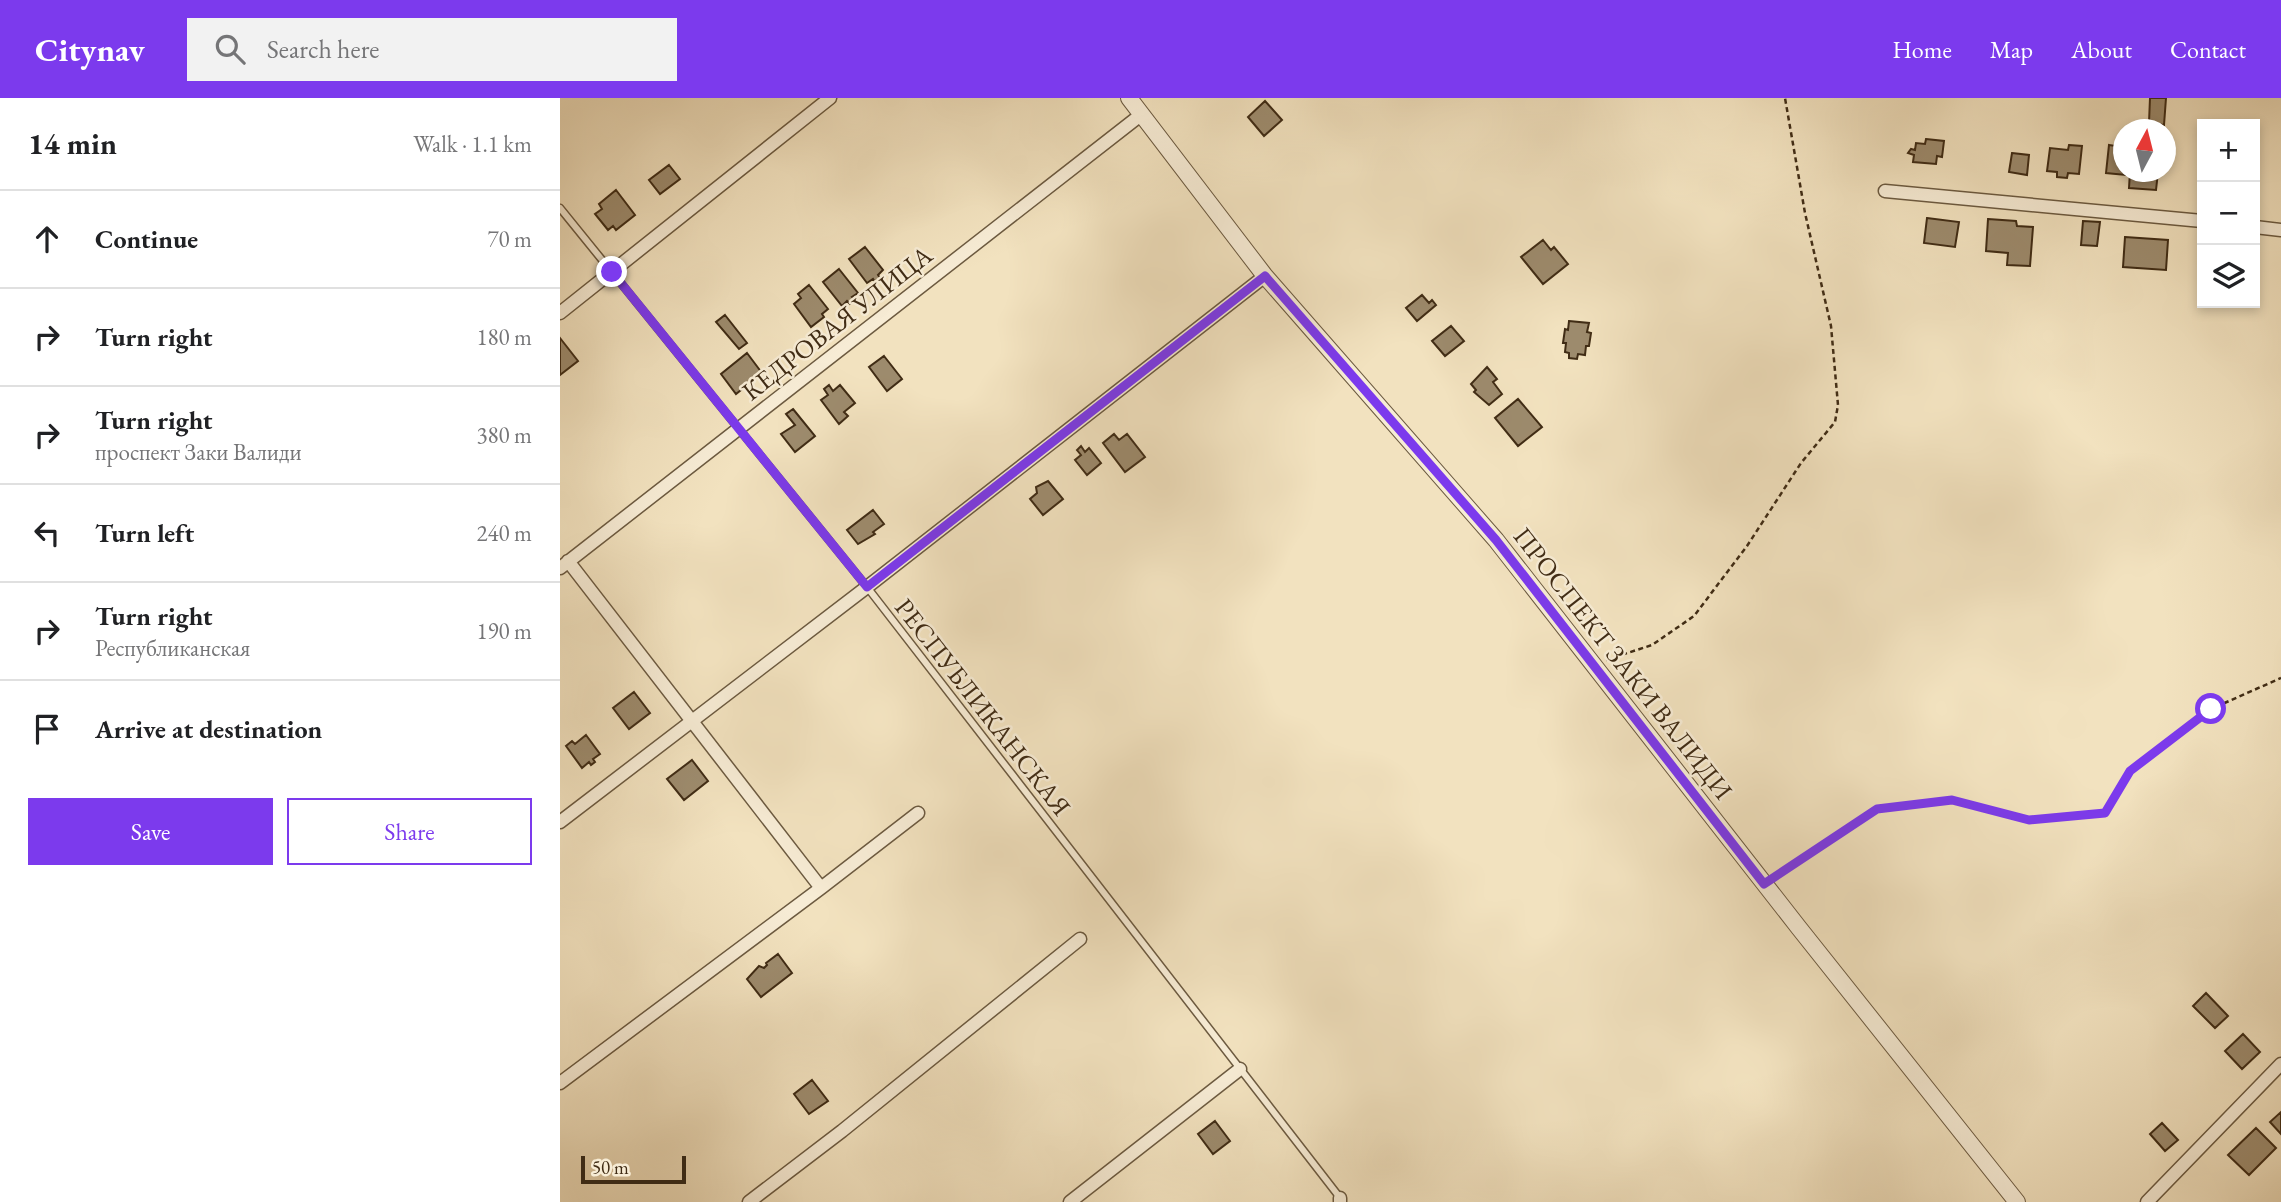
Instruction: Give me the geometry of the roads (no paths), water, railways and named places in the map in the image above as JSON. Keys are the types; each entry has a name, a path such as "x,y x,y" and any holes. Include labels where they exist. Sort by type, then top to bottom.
{"street":[{"path":"560,313 830,98"},
{"name":"ПРОСПЕКТ ЗАКИ ВАЛИДИ","path":"1129,98 1265,276 1496,540 1764,884 2017,1202"},
{"name":"КЕДРОВАЯ УЛИЦА","path":"564,565 1142,114"},
{"path":"1885,191 2197,221"},
{"path":"2260,228 2281,230"},
{"path":"560,822 867,587 1265,276"},
{"path":"564,565 692,721 821,888"},
{"path":"560,1083 918,813"},
{"path":"749,1202 842,1131 1080,939"},
{"path":"2147,1202 2281,1064"},
{"path":"1070,1202 1240,1069"}],"lane":[{"name":"РЕСПУБЛИКАНСКАЯ","path":"560,208 867,587 1341,1201"}]}
